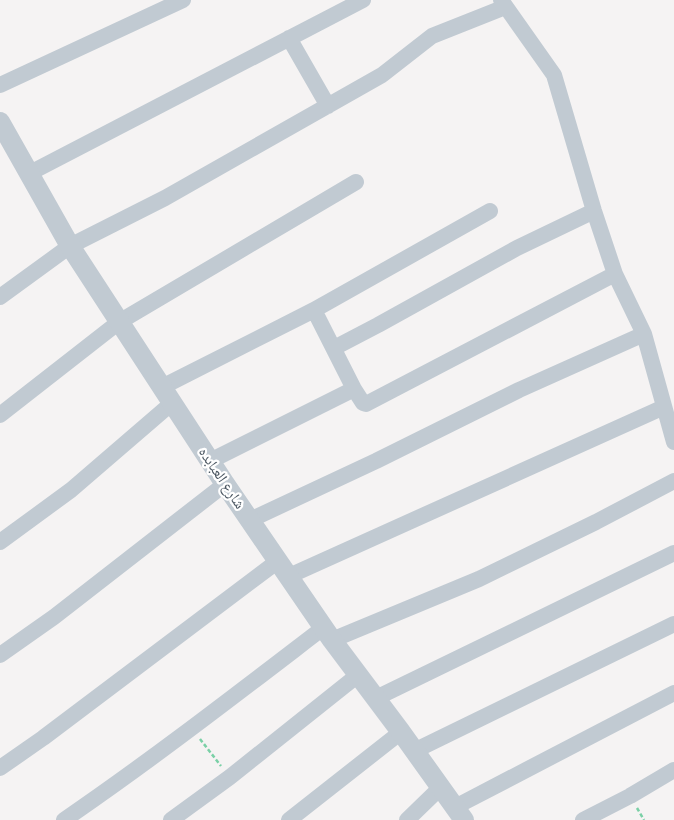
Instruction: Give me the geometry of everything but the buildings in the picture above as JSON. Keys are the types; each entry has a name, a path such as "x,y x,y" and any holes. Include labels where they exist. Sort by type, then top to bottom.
{"street":[{"path":"0,85 183,0"},
{"path":"28,174 363,0"},
{"path":"0,297 70,246 165,198 382,75 432,36 503,3 554,74 594,211 615,274 644,334 669,417 674,442"},
{"path":"289,38 328,106"},
{"name":"شارع العبابده","path":"0,122 70,246 210,461 328,634 460,814"},
{"path":"0,415 119,322 356,182"},
{"path":"0,542 71,490 167,395 490,211"},
{"path":"334,348 517,248 594,211"},
{"path":"314,310 354,388 366,404 615,274"},
{"path":"250,520 376,461 519,390 644,334"},
{"path":"210,461 354,388"},
{"path":"0,768 283,569 669,417"},
{"path":"64,820 328,634 479,579 596,522 674,481"},
{"path":"0,655 54,617 226,484"},
{"path":"376,698 674,552"},
{"path":"414,751 674,624"},
{"path":"171,820 230,777 358,675"},
{"path":"460,814 674,693"},
{"path":"289,820 401,732"},
{"path":"583,820 630,796 674,770"},
{"path":"407,820 440,788"}],"path":[{"path":"192,729 230,777"}]}
